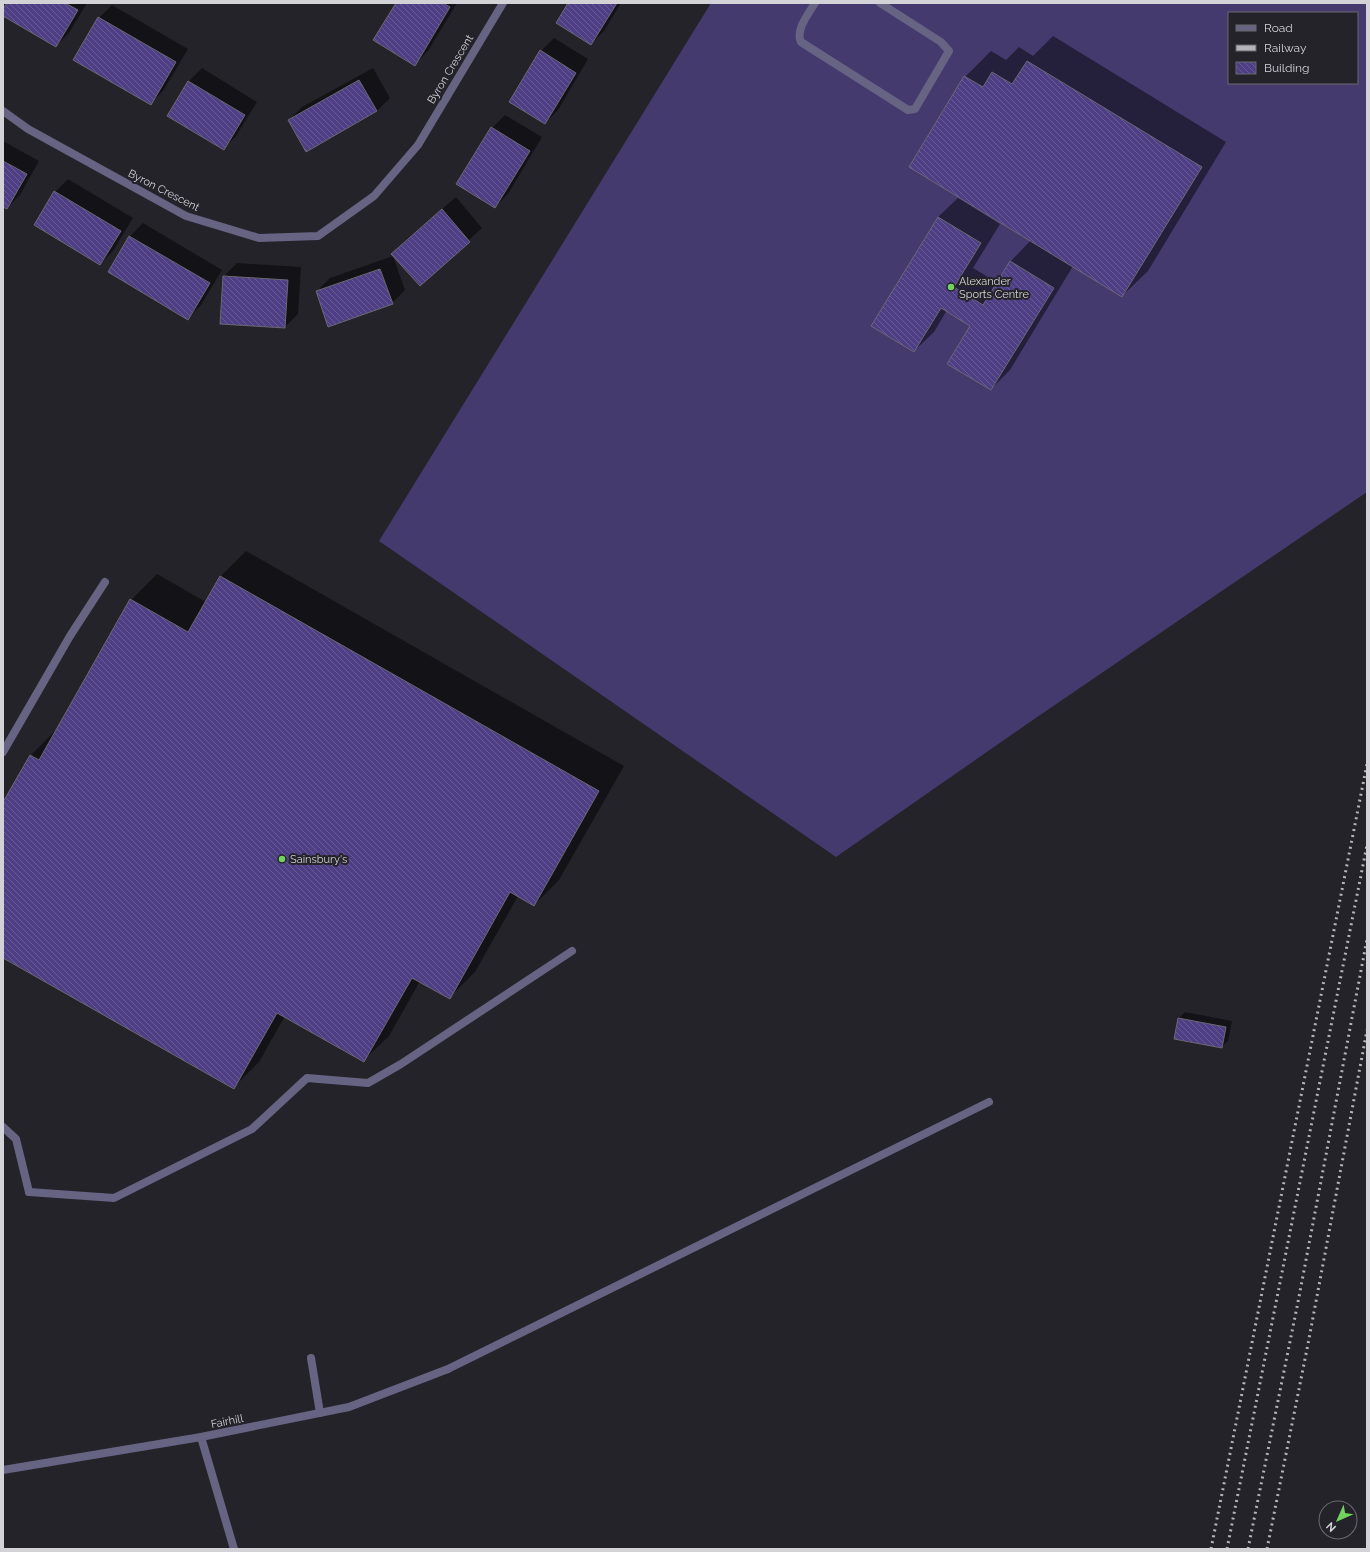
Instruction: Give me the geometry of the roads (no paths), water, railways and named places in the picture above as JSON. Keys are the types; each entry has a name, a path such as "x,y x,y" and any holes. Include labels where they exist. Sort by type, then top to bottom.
{"street":[{"name":"Byron Crescent","path":"3,111 28,129 186,216 259,238 318,236 374,196 418,145 503,3"},
{"path":"815,3 800,30 799,37 801,42 908,110 915,109 949,51 942,42 880,3"},
{"path":"3,752 70,636 105,582"},
{"path":"3,1127 16,1140 30,1192 114,1198 252,1129 307,1078 368,1083 401,1064 572,951"},
{"name":"Fairhill","path":"3,1470 201,1437 349,1407 448,1369 989,1102"},
{"path":"311,1358 320,1413"},
{"path":"201,1437 234,1549"}],"railway":[{"path":"1211,1549 1367,764"},
{"path":"1227,1549 1367,845"},
{"path":"1248,1549 1298,1302 1367,939"},
{"path":"1267,1549 1308,1344 1367,1030"}],"place":[{"name":"Alexander Sports Centre","path":"951,287"},
{"name":"Sainsbury's","path":"282,859"}]}
